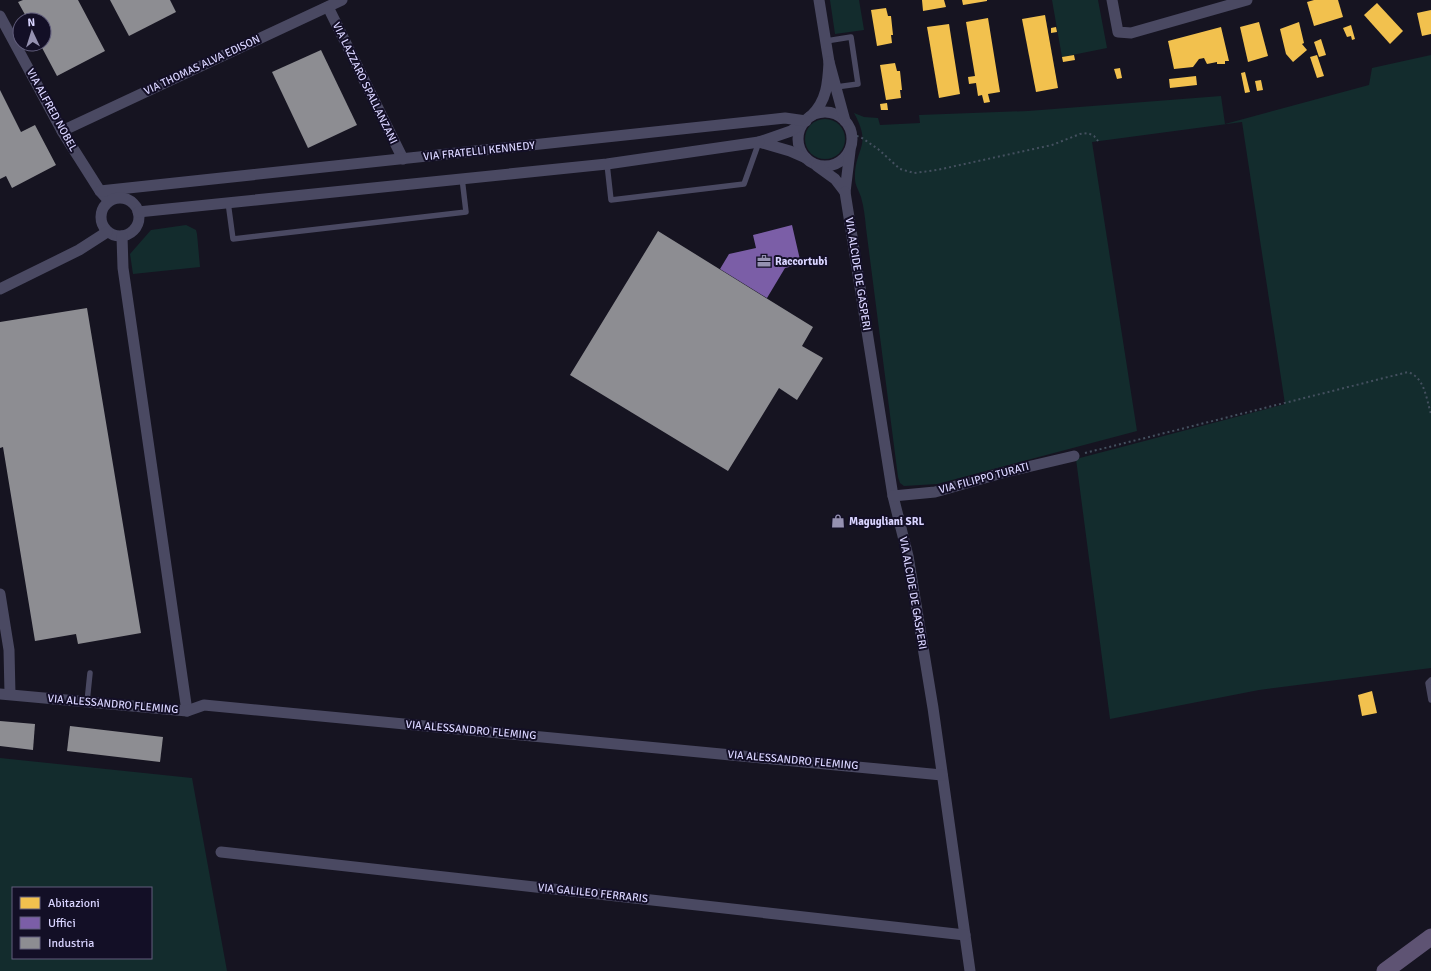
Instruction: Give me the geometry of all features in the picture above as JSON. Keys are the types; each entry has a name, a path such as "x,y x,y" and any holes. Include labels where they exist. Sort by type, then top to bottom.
{"main road":[{"path":"1385,971 1431,937"}],"street":[{"name":"VIA THOMAS ALVA EDISON","path":"62,131 342,0"},
{"path":"759,142 790,151 822,166 831,166 839,162 850,150 852,134 845,121 829,62 819,0"},
{"path":"1112,0 1118,32 1131,33 1247,0"},
{"name":"VIA LAZZARO SPALLANZANI","path":"328,7 403,159"},
{"name":"VIA ALFRED NOBEL","path":"0,16 62,131 100,191 109,202"},
{"path":"829,62 828,81 823,102 801,127 798,143 810,161 835,179 845,192"},
{"path":"138,212 606,164 759,142 791,131 818,113 832,113 845,121"},
{"name":"VIA FRATELLI KENNEDY","path":"100,191 785,118 809,118"},
{"name":"VIA ALCIDE DE GASPERI","path":"850,150 845,192 893,496 908,556 942,775 970,971"},
{"path":"118,198 125,198 131,201 138,212 138,223 136,228 128,235 112,235 103,227 100,214 102,208 109,202 118,198"},
{"path":"0,289 79,250 107,232"},
{"path":"122,236 123,268 187,711"},
{"name":"VIA FILIPPO TURATI","path":"893,496 935,492 1002,473 1074,456"},
{"path":"0,594 9,650 5,694"},
{"name":"VIA ALESSANDRO FLEMING","path":"5,694 187,711 204,705 942,775"},
{"name":"VIA GALILEO FERRARIS","path":"221,852 965,935"}],"lane":[{"path":"826,41 851,37 858,84 836,87"},
{"path":"606,164 611,200 744,184 759,142"},
{"path":"228,202 233,239 466,212 462,178"},
{"path":"87,702 90,672"},
{"path":"1431,680 1428,683 1431,700"}],"path":[{"path":"852,134 862,138 878,149 900,169 914,173 937,170 1052,145 1080,134 1088,133 1094,136 1098,141"},
{"path":"1074,456 1408,372 1414,374 1422,384 1431,414"}],"green space":[{"path":"830,0 859,0 864,30 835,34"},
{"path":"1052,0 1098,0 1107,48 1062,57"},
{"path":"1431,55 1431,668 1259,690 1110,719 1076,459 1285,404 1242,122 1092,142 1137,431 937,484 904,486 900,483 898,477 864,212 861,197 855,181 855,169 861,147 862,133 854,113 864,117 878,118 880,125 920,123 919,115 1028,111 1221,96 1225,124 1369,85 1372,68"},
{"path":"825,119 833,121 839,125 843,131 845,139 843,147 839,153 833,157 825,159 817,157 811,153 807,147 805,139 807,131 811,125 817,121"},
{"path":"186,225 196,230 200,267 133,274 130,254 151,230"},
{"path":"0,758 192,778 227,971 0,971"}],"building: Abitazioni":[{"path":"922,0 944,0 946,7 923,11"},
{"path":"962,0 987,0 987,1 963,5"},
{"path":"1314,0 1338,0 1343,17 1314,26 1307,2"},
{"path":"1377,3 1403,31 1390,44 1364,15"},
{"path":"886,8 888,16 891,16 893,35 891,35 892,43 877,46 871,10"},
{"path":"1431,10 1431,34 1422,36 1417,13"},
{"path":"1045,15 1058,88 1036,92 1022,19"},
{"path":"988,18 1000,92 988,94 990,102 984,103 982,95 978,96 976,83 969,84 968,77 975,76 966,22"},
{"path":"1259,22 1268,56 1248,62 1240,27"},
{"path":"1299,22 1304,43 1302,44 1307,50 1293,62 1286,54 1280,29"},
{"path":"949,24 960,94 939,98 927,27"},
{"path":"1351,25 1355,39 1352,40 1351,36 1347,37 1343,28"},
{"path":"1056,27 1057,32 1051,33 1051,28"},
{"path":"1221,27 1229,61 1225,61 1225,64 1217,64 1217,62 1207,64 1204,58 1199,59 1193,67 1174,69 1168,41"},
{"path":"1321,39 1326,55 1319,57 1314,42"},
{"path":"1074,55 1075,60 1063,62 1062,57"},
{"path":"1317,55 1324,76 1317,78 1310,57"},
{"path":"895,63 897,71 900,71 902,90 900,90 901,98 886,100 880,65"},
{"path":"1120,68 1122,78 1117,79 1114,69"},
{"path":"1245,72 1250,92 1245,93 1241,73"},
{"path":"1196,76 1197,85 1170,88 1169,79"},
{"path":"1261,80 1263,90 1257,91 1255,81"},
{"path":"887,103 888,110 881,110 880,104"},
{"path":"1372,691 1377,713 1362,716 1358,695"}],"building: Uffici":[{"path":"792,225 801,264 785,268 767,298 720,269 729,254 756,248 753,235"}],"building: Industria":[{"path":"23,0 78,0 105,51 57,76 44,52 52,52 52,12 24,12 18,2"},
{"path":"110,0 170,0 176,12 129,36"},
{"path":"321,50 357,125 308,148 272,72"},
{"path":"0,90 21,132 35,125 56,165 12,188 6,176 0,179"},
{"path":"658,231 813,327 802,346 823,358 797,400 779,388 728,471 570,375"},
{"path":"87,308 141,633 78,644 76,634 35,641 3,447 0,448 0,322"},
{"path":"0,721 35,724 33,750 0,746"},
{"path":"70,726 163,737 160,762 67,751"}],"place":[{"name":"Raccortubi","path":"764,261"},
{"name":"Magugliani SRL","path":"838,521"}]}
